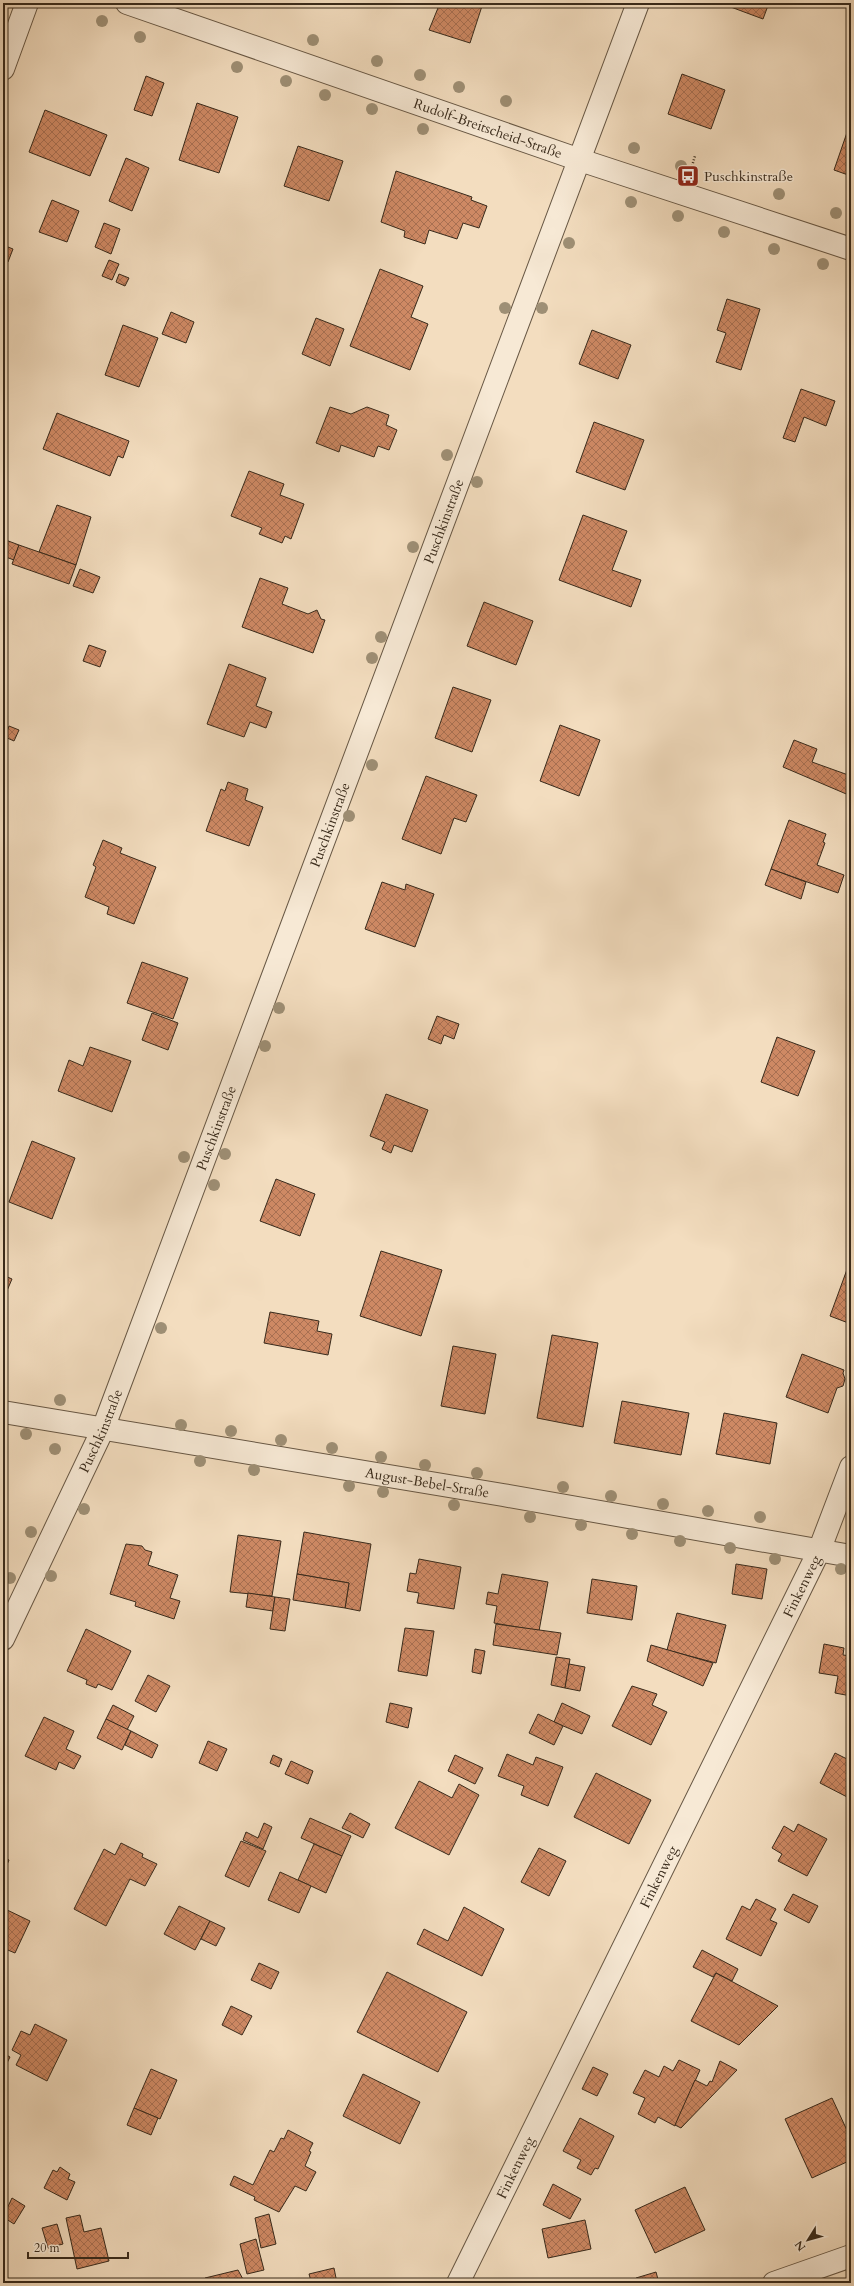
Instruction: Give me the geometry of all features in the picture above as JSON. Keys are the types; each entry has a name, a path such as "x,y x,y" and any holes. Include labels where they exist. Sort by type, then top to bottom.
{"street":[{"path":"3,69 28,3"},
{"name":"Rudolf-Breitscheid-Straße","path":"127,3 580,160 851,249"},
{"name":"Puschkinstraße","path":"3,1638 103,1429 638,3"},
{"name":"August-Bebel-Straße","path":"3,1412 503,1495 819,1552 851,1556"},
{"name":"Finkenweg","path":"458,2283 819,1552 851,1467"},
{"path":"774,2283 851,2256"}],"building":[{"path":"440,3 483,3 470,43 429,30"},
{"path":"720,3 769,3 763,19"},
{"path":"682,74 725,90 711,129 668,114"},
{"path":"146,76 164,83 152,116 134,110"},
{"path":"197,103 238,117 219,173 179,160"},
{"path":"45,110 107,135 90,176 29,152"},
{"path":"851,121 851,176 834,170"},
{"path":"298,146 343,161 329,201 284,186"},
{"path":"126,158 149,168 132,211 109,201"},
{"path":"396,171 472,197 471,200 487,206 479,228 463,223 457,239 429,230 425,244 404,237 405,231 381,222"},
{"path":"52,200 79,211 67,242 39,232"},
{"path":"104,223 120,229 111,254 95,247"},
{"path":"3,245 13,249 8,262 3,259"},
{"path":"109,260 119,264 112,280 102,276"},
{"path":"380,269 423,286 411,317 428,324 410,370 350,346"},
{"path":"119,274 129,278 125,286 116,282"},
{"path":"727,299 760,309 741,370 716,362 726,333 717,330"},
{"path":"171,312 194,322 186,343 162,334"},
{"path":"316,318 344,329 330,366 302,354"},
{"path":"123,325 158,338 139,387 105,375"},
{"path":"592,330 631,345 618,379 579,364"},
{"path":"801,389 835,401 826,426 804,417 795,442 783,438"},
{"path":"330,407 351,414 367,407 389,415 386,425 397,430 389,450 378,446 374,457 341,445 339,452 316,443"},
{"path":"57,413 129,441 123,458 118,456 110,476 43,449"},
{"path":"594,422 644,440 625,490 576,472"},
{"path":"249,471 284,484 280,495 304,504 291,539 285,536 282,543 259,534 262,528 231,516"},
{"path":"57,505 91,517 76,565 39,552"},
{"path":"583,515 627,531 612,570 641,580 631,607 559,580"},
{"path":"3,539 19,545 14,560 3,556"},
{"path":"19,545 76,565 69,584 12,564"},
{"path":"80,569 100,577 93,593 73,586"},
{"path":"260,578 288,588 282,604 308,614 317,610 321,619 325,620 313,653 242,627"},
{"path":"484,602 533,621 516,665 467,646"},
{"path":"89,645 106,651 100,667 83,661"},
{"path":"229,664 266,678 256,706 272,712 266,728 250,722 244,737 207,724"},
{"path":"453,687 491,700 472,752 435,738"},
{"path":"560,725 600,740 579,796 540,781"},
{"path":"9,726 19,730 14,741 5,737"},
{"path":"794,740 817,749 812,762 851,776 851,796 783,767"},
{"path":"426,776 477,795 466,822 454,818 441,854 402,839"},
{"path":"228,782 248,789 245,800 263,807 249,846 206,831 221,789 225,791"},
{"path":"789,820 826,834 823,842 825,843 817,865 844,875 838,893 771,869"},
{"path":"103,840 122,848 120,853 156,867 134,924 107,914 109,907 85,897 96,867 93,865"},
{"path":"771,869 806,882 801,899 765,885"},
{"path":"382,882 405,890 406,884 434,894 415,947 365,929"},
{"path":"142,962 188,978 173,1019 127,1003"},
{"path":"152,1013 178,1023 168,1050 142,1040"},
{"path":"437,1016 459,1024 454,1039 444,1035 441,1044 428,1039"},
{"path":"777,1037 815,1051 798,1096 761,1082"},
{"path":"90,1047 131,1061 112,1112 58,1091 69,1060 83,1066"},
{"path":"386,1094 428,1110 412,1152 394,1145 391,1153 382,1149 385,1142 370,1136"},
{"path":"32,1141 75,1158 52,1219 9,1202"},
{"path":"276,1179 315,1194 300,1236 260,1221"},
{"path":"381,1251 442,1270 421,1336 360,1316"},
{"path":"849,1264 851,1265 851,1324 830,1316"},
{"path":"3,1275 12,1279 3,1300"},
{"path":"270,1312 319,1321 317,1331 332,1334 328,1355 264,1343"},
{"path":"552,1335 598,1343 583,1427 537,1418"},
{"path":"453,1346 496,1354 485,1414 441,1406"},
{"path":"802,1354 844,1370 843,1373 845,1379 843,1386 837,1388 828,1413 786,1397"},
{"path":"622,1401 689,1413 681,1455 614,1443"},
{"path":"724,1413 777,1423 770,1464 716,1454"},
{"path":"304,1532 371,1544 360,1611 345,1608 349,1583 297,1574"},
{"path":"238,1535 281,1541 272,1596 230,1592"},
{"path":"126,1544 142,1546 145,1550 152,1552 148,1565 178,1575 170,1598 180,1601 174,1619 135,1606 136,1602 110,1594"},
{"path":"419,1559 461,1567 454,1609 417,1603 419,1593 407,1591 410,1573 416,1574"},
{"path":"736,1564 767,1569 762,1599 732,1594"},
{"path":"297,1574 349,1583 345,1608 293,1600"},
{"path":"502,1574 548,1582 539,1631 494,1623 497,1606 486,1604 488,1592 498,1594"},
{"path":"592,1579 637,1586 632,1620 587,1613"},
{"path":"248,1593 275,1597 273,1611 246,1607"},
{"path":"275,1597 290,1599 285,1631 270,1629"},
{"path":"677,1613 726,1625 716,1663 667,1650"},
{"path":"496,1624 561,1633 557,1655 493,1645"},
{"path":"405,1628 434,1631 427,1676 398,1671"},
{"path":"86,1629 131,1651 112,1690 98,1684 96,1688 86,1684 87,1680 67,1671"},
{"path":"824,1644 844,1648 843,1655 851,1656 851,1696 835,1693 838,1676 819,1673"},
{"path":"651,1645 713,1663 703,1686 647,1661"},
{"path":"475,1649 485,1651 481,1674 472,1672"},
{"path":"556,1657 570,1659 565,1688 551,1685"},
{"path":"569,1664 585,1667 580,1691 565,1688"},
{"path":"148,1675 170,1686 156,1712 135,1701"},
{"path":"632,1686 657,1694 652,1705 667,1712 651,1745 612,1726"},
{"path":"390,1703 412,1708 408,1728 386,1722"},
{"path":"562,1703 590,1716 582,1734 554,1722"},
{"path":"113,1705 134,1716 127,1730 106,1719"},
{"path":"538,1714 563,1726 554,1745 529,1733"},
{"path":"44,1717 74,1731 66,1749 81,1756 74,1769 59,1762 56,1770 25,1756"},
{"path":"106,1719 131,1731 122,1750 97,1738"},
{"path":"131,1731 158,1745 152,1758 125,1745"},
{"path":"208,1741 227,1749 217,1771 199,1763"},
{"path":"835,1753 851,1761 851,1799 820,1783"},
{"path":"507,1754 533,1765 536,1757 563,1767 548,1806 521,1795 524,1786 498,1776"},
{"path":"273,1755 282,1759 279,1767 270,1763"},
{"path":"455,1755 483,1768 475,1784 448,1771"},
{"path":"291,1761 313,1771 308,1784 285,1774"},
{"path":"596,1773 651,1800 629,1844 574,1817"},
{"path":"419,1781 452,1798 459,1784 479,1795 449,1855 395,1828"},
{"path":"350,1813 370,1824 363,1838 342,1828"},
{"path":"310,1818 351,1836 342,1856 301,1838"},
{"path":"264,1823 272,1827 263,1849 243,1840 246,1832 258,1838"},
{"path":"798,1824 827,1839 807,1876 778,1861 782,1854 772,1848 784,1826 794,1832"},
{"path":"241,1841 266,1851 249,1887 225,1876"},
{"path":"121,1843 143,1854 142,1857 157,1864 145,1886 130,1879 106,1926 74,1909 104,1849 115,1855"},
{"path":"314,1844 342,1856 326,1893 298,1880"},
{"path":"539,1848 566,1861 549,1896 521,1882"},
{"path":"3,1857 9,1860 3,1874"},
{"path":"280,1872 311,1886 299,1913 268,1900"},
{"path":"793,1894 818,1906 809,1923 784,1910"},
{"path":"756,1899 776,1909 770,1920 777,1923 761,1956 726,1939 742,1906 750,1910"},
{"path":"179,1906 210,1921 195,1950 164,1934"},
{"path":"464,1907 504,1929 482,1976 417,1944 424,1929 448,1941"},
{"path":"3,1908 30,1921 15,1953 3,1948"},
{"path":"210,1921 225,1928 216,1946 201,1939"},
{"path":"702,1950 738,1969 732,1981 716,1973 713,1977 693,1967"},
{"path":"259,1963 279,1972 271,1989 251,1980"},
{"path":"387,1972 467,2012 438,2072 357,2032"},
{"path":"716,1973 778,2006 739,2045 691,2021"},
{"path":"231,2006 252,2016 242,2035 222,2025"},
{"path":"35,2024 67,2040 47,2081 16,2065 21,2055 12,2050 21,2031 30,2035"},
{"path":"3,2053 10,2057 3,2071"},
{"path":"679,2060 700,2070 675,2126 658,2117 655,2123 638,2114 645,2098 633,2093 645,2070 659,2077 664,2066 673,2071"},
{"path":"720,2061 737,2070 681,2128 675,2125 695,2080 707,2086 710,2081 712,2082"},
{"path":"593,2067 608,2074 597,2096 582,2089"},
{"path":"151,2069 177,2080 160,2119 134,2108"},
{"path":"363,2074 420,2102 400,2144 343,2116"},
{"path":"832,2098 851,2139 851,2160 812,2178 785,2119"},
{"path":"134,2108 158,2118 151,2135 127,2125"},
{"path":"580,2118 614,2136 598,2169 595,2168 591,2175 577,2168 581,2160 563,2151"},
{"path":"288,2130 313,2143 305,2166 316,2172 306,2191 295,2186 279,2212 254,2200 255,2197 230,2185 234,2176 253,2185 270,2150 274,2152 281,2138 284,2139"},
{"path":"60,2167 70,2174 68,2179 75,2182 67,2200 44,2188 53,2170 57,2172"},
{"path":"553,2184 581,2199 570,2219 543,2205"},
{"path":"685,2187 705,2230 655,2253 635,2210"},
{"path":"12,2198 25,2206 14,2224 3,2217"},
{"path":"269,2214 276,2244 261,2248 255,2218"},
{"path":"80,2215 84,2232 101,2228 109,2261 77,2269 66,2218"},
{"path":"585,2220 591,2249 548,2258 542,2229"},
{"path":"57,2224 63,2244 48,2248 42,2228"},
{"path":"256,2239 264,2270 247,2274 240,2244"},
{"path":"334,2268 337,2283 311,2281 309,2274"},
{"path":"238,2270 245,2283 206,2283 205,2278"},
{"path":"656,2272 659,2283 637,2283 636,2278"}],"place":[{"name":"Puschkinstraße","path":"688,176"}]}
